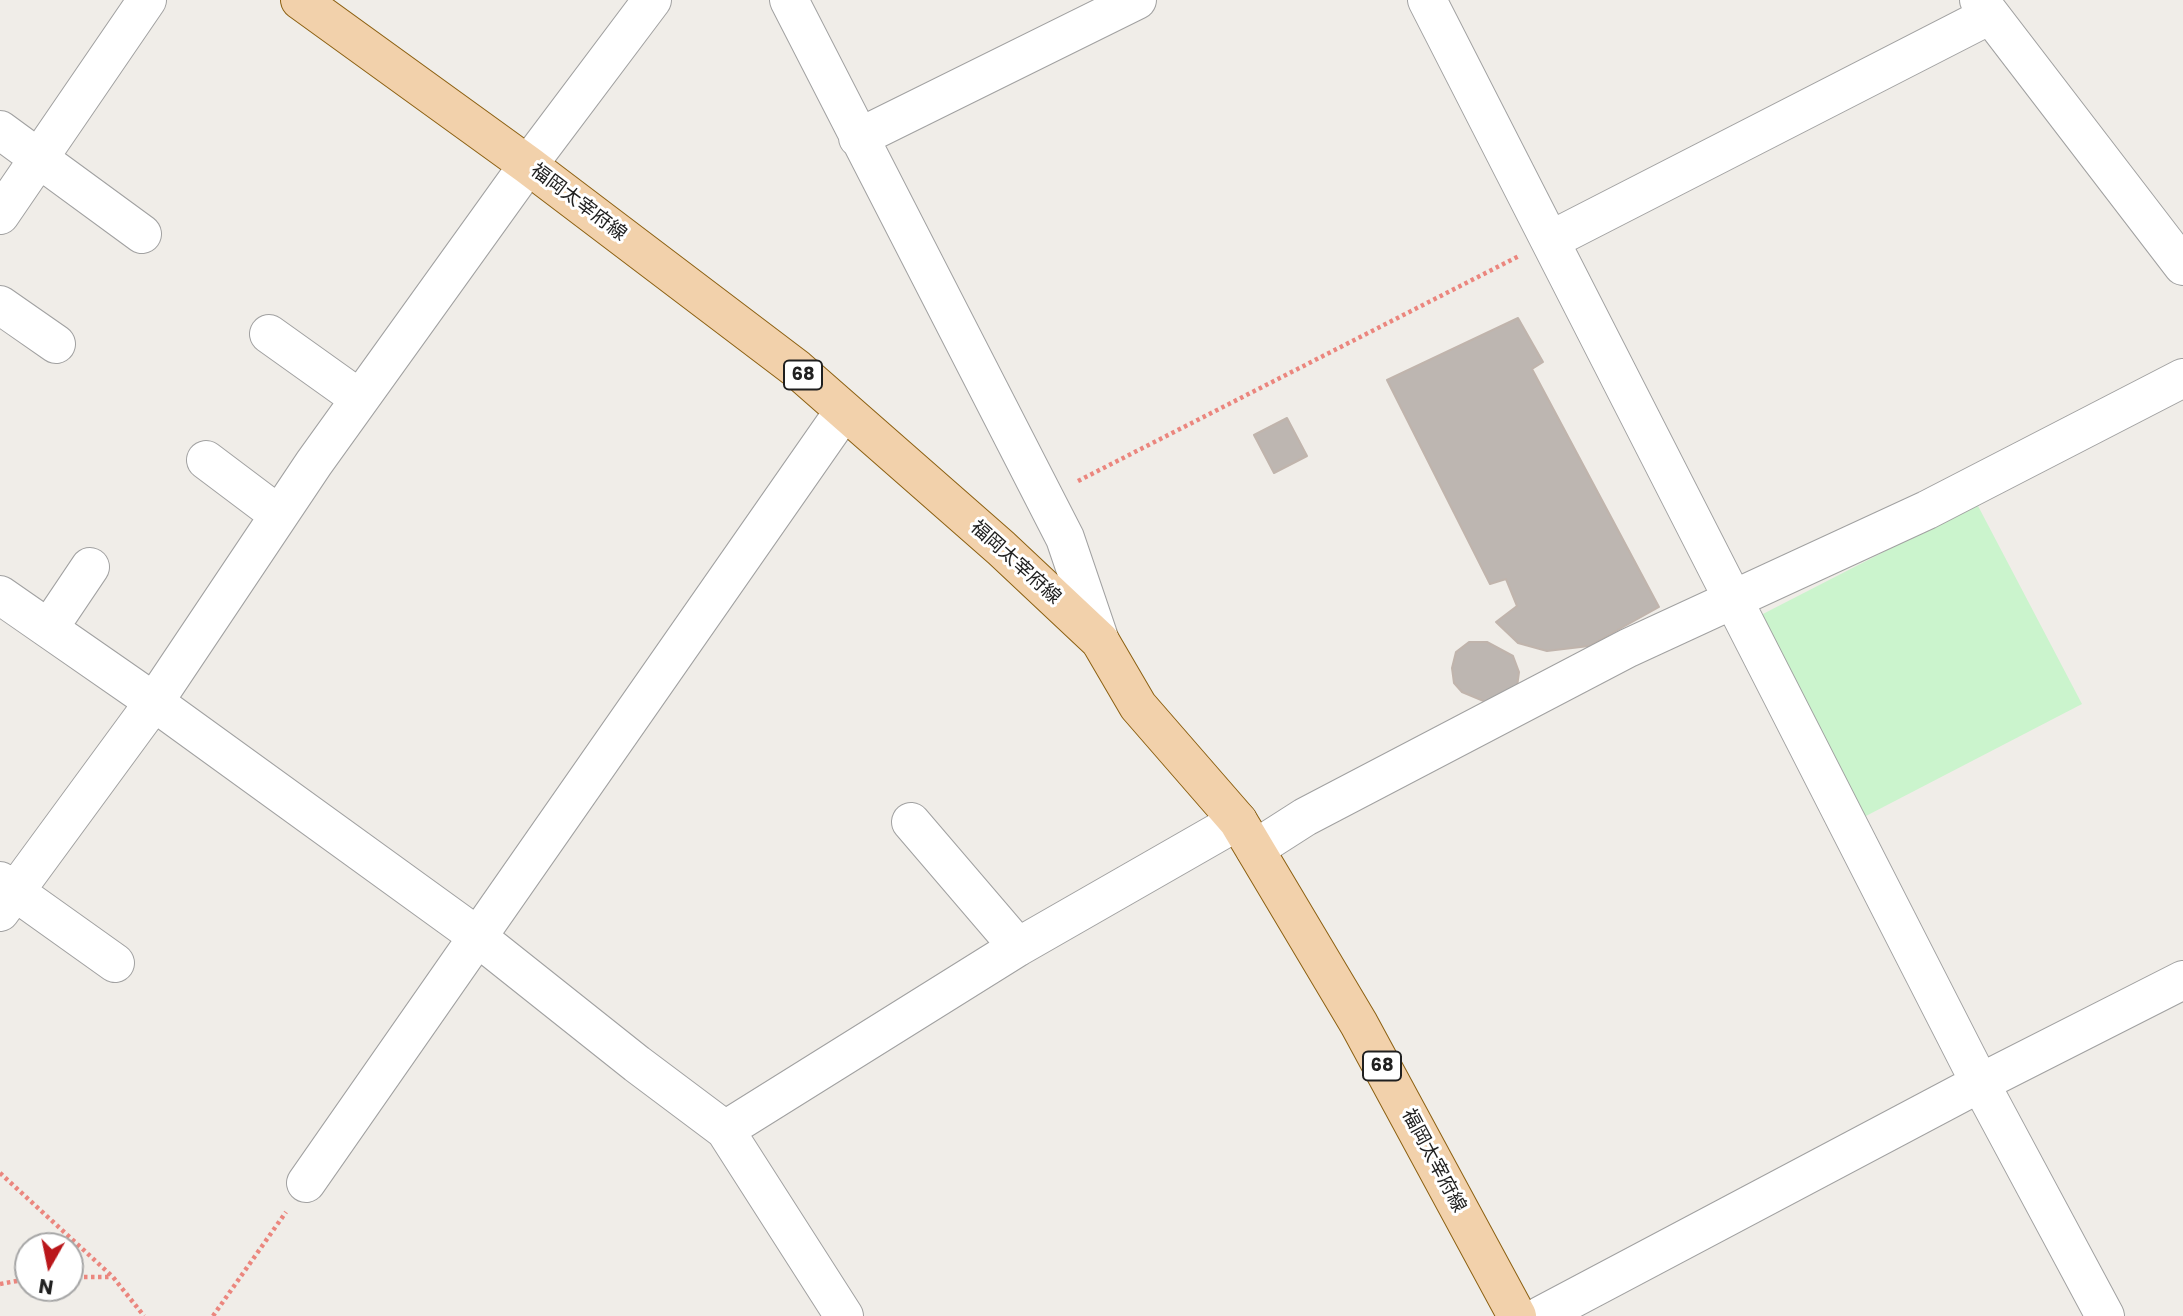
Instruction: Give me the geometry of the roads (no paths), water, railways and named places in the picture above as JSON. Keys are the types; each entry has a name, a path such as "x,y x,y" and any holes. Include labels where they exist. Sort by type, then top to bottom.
{"main road":[{"name":"福岡太宰府線","path":"300,0 528,164 797,369 1100,641 1138,706 1246,835 1359,1024 1519,1315"}],"street":[{"path":"0,215 147,0"},
{"path":"116,963 5,895 154,702 360,399 528,164 652,0"},
{"path":"789,0 1065,538 1100,641"},
{"path":"858,138 1137,0"},
{"path":"1427,0 1980,1083 2105,1316"},
{"path":"1551,240 1984,7 2183,266"},
{"path":"0,130 142,234"},
{"path":"0,305 57,344"},
{"path":"269,334 360,399"},
{"path":"725,1130 1018,947 1246,835 1305,817 1616,654 1927,510 2183,378"},
{"path":"306,1183 844,411"},
{"path":"206,460 279,515"},
{"path":"48,628 90,566"},
{"path":"0,594 154,702 478,938 725,1130 844,1316"},
{"path":"911,822 1018,947"},
{"path":"1519,1315 2183,980"}]}
